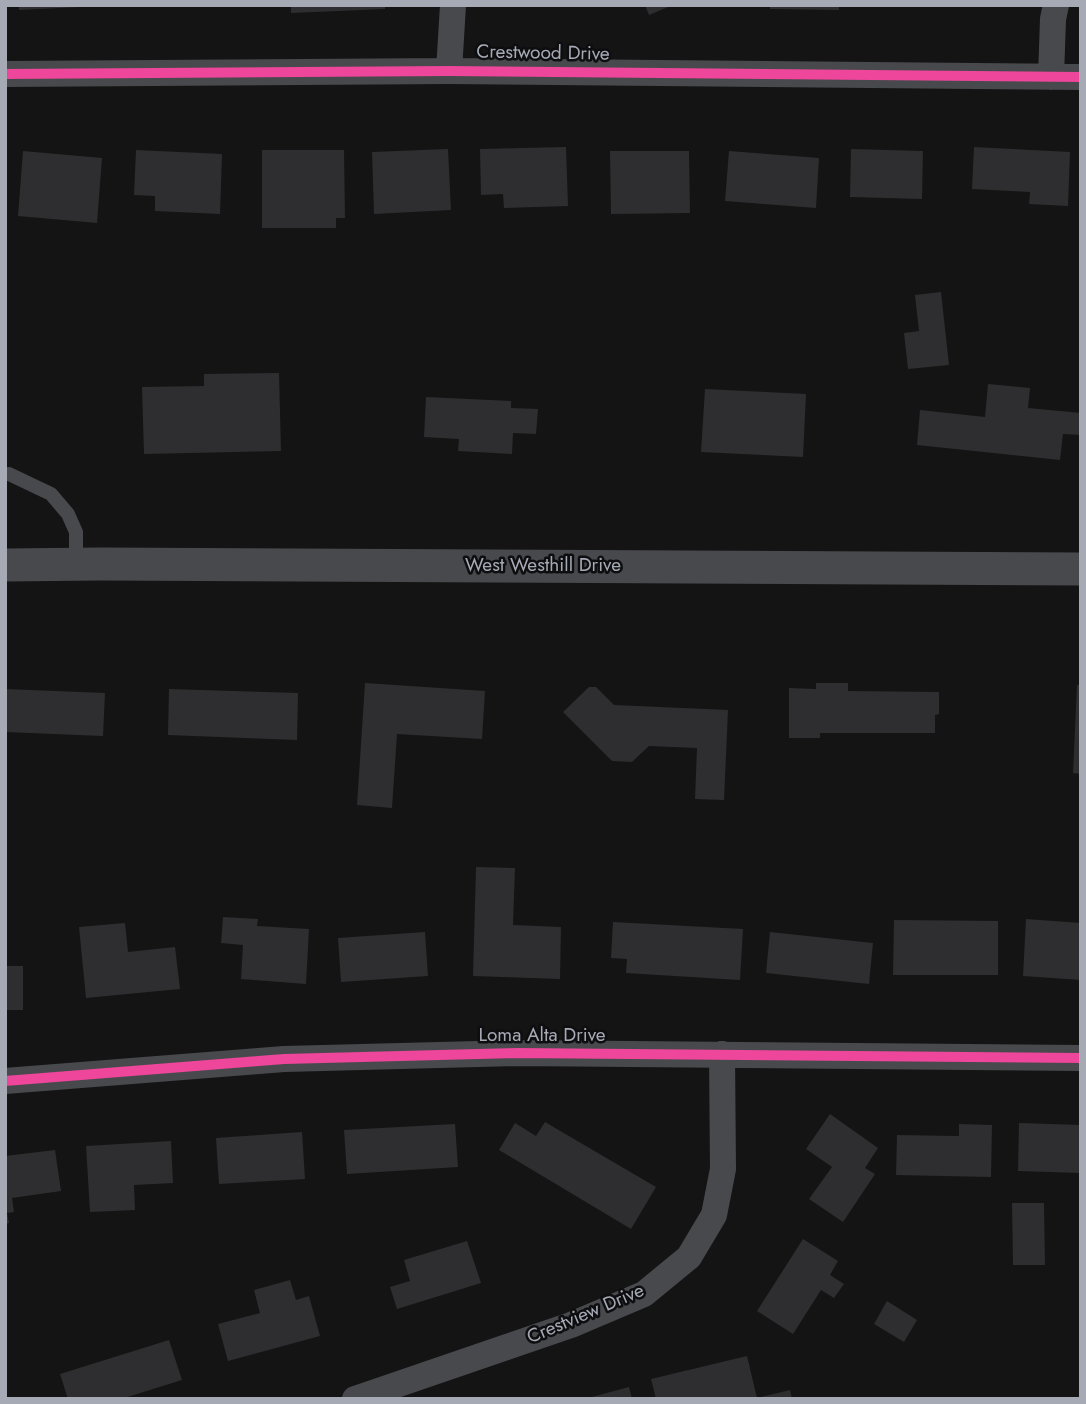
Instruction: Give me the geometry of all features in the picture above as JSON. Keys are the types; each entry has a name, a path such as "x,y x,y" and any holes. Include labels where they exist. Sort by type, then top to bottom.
{"street":[{"path":"449,71 453,5"},
{"path":"1051,77 1056,5"},
{"name":"Crestwood Drive","path":"5,74 449,71 1081,77"},
{"name":"West Westhill Drive","path":"5,565 1081,569"},
{"name":"Loma Alta Drive","path":"5,1081 298,1059 517,1053 1081,1058"},
{"name":"Crestview Drive","path":"355,1399 571,1325 643,1294 689,1257 714,1215 723,1168 722,1054"}],"lane":[{"path":"5,474 51,494 68,514 76,532 76,564"}],"building":[{"path":"19,5 81,5 81,7 19,10"},
{"path":"291,5 385,5 385,9 291,13"},
{"path":"645,5 673,5 649,15"},
{"path":"770,5 839,5 839,10 770,9"},
{"path":"566,147 568,206 504,208 503,194 481,195 480,149"},
{"path":"974,147 1070,152 1068,206 1029,204 1030,192 972,189"},
{"path":"448,149 451,210 374,214 372,152"},
{"path":"851,149 923,151 922,199 850,197"},
{"path":"136,150 222,154 220,214 155,211 155,196 134,195"},
{"path":"262,150 344,150 345,218 336,218 336,228 262,228"},
{"path":"23,151 102,158 97,223 18,216"},
{"path":"610,151 689,151 690,213 611,214"},
{"path":"729,151 819,158 816,208 725,201"},
{"path":"941,292 949,365 908,369 904,333 919,331 915,295"},
{"path":"279,373 281,451 144,454 142,387 204,386 204,374"},
{"path":"988,384 1030,388 1028,408 1081,413 1081,435 1063,434 1060,460 917,445 920,410 985,417"},
{"path":"705,389 806,394 803,457 701,452"},
{"path":"426,397 511,401 511,408 538,409 536,434 513,433 512,454 458,451 459,439 424,437"},
{"path":"365,683 485,691 482,739 397,734 392,808 357,805"},
{"path":"816,683 848,683 848,691 939,692 939,714 935,715 935,733 820,733 820,738 789,738 789,688 816,689"},
{"path":"1077,685 1081,685 1081,774 1073,773"},
{"path":"589,687 596,687 614,705 728,710 724,800 695,799 697,748 649,746 632,762 612,761 563,712"},
{"path":"5,689 105,693 103,736 5,732"},
{"path":"169,689 298,693 297,740 168,735"},
{"path":"476,867 515,868 513,925 561,927 560,979 473,976"},
{"path":"223,917 258,919 257,926 309,929 306,984 241,979 243,945 221,943"},
{"path":"1026,919 1081,923 1081,980 1023,976"},
{"path":"894,920 998,921 998,975 893,975"},
{"path":"613,922 743,929 740,980 626,973 627,959 611,958"},
{"path":"125,923 128,952 175,947 180,989 86,998 79,927"},
{"path":"425,932 428,976 341,982 338,938"},
{"path":"770,932 873,943 869,984 766,973"},
{"path":"5,966 23,966 23,1010 5,1010"},
{"path":"830,1114 878,1148 865,1168 875,1174 843,1222 809,1199 832,1167 806,1149"},
{"path":"545,1122 656,1187 631,1229 499,1150 515,1123 536,1136"},
{"path":"1019,1123 1081,1125 1081,1173 1018,1171"},
{"path":"455,1124 458,1167 347,1174 344,1130"},
{"path":"959,1124 992,1125 991,1177 896,1175 897,1135 959,1136"},
{"path":"302,1132 305,1179 219,1184 216,1138"},
{"path":"171,1141 173,1183 134,1185 135,1210 90,1212 86,1146"},
{"path":"55,1150 61,1191 12,1198 14,1212 7,1213 9,1223 5,1224 5,1156"},
{"path":"1012,1203 1044,1203 1045,1265 1013,1265"},
{"path":"803,1239 838,1261 830,1275 844,1284 834,1298 821,1290 793,1334 757,1311"},
{"path":"467,1241 481,1283 397,1309 390,1287 410,1281 404,1260"},
{"path":"290,1280 296,1300 309,1296 320,1336 228,1361 218,1324 260,1313 254,1290"},
{"path":"887,1301 917,1320 904,1342 874,1324"},
{"path":"169,1340 182,1380 121,1399 68,1399 60,1374"},
{"path":"747,1356 757,1398 790,1390 792,1399 656,1399 651,1379"},
{"path":"629,1387 632,1399 588,1399 588,1398"}],"cycle path":[{"path":"5,74 449,71 1081,77"},
{"path":"5,1081 284,1059 517,1053 1081,1058"}]}
